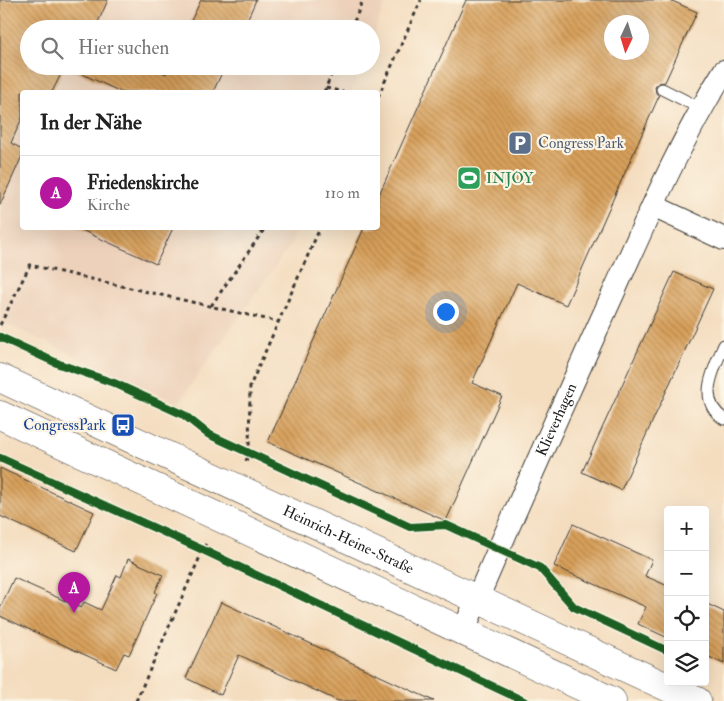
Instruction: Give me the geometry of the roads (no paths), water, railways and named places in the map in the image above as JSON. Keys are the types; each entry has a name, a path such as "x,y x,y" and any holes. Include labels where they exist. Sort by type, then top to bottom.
{"street":[{"name":"Klieverhagen","path":"463,632 562,404 653,206 700,108 724,71"},
{"path":"653,206 724,239"},
{"name":"Heinrich-Heine-Straße","path":"0,378 697,701"},
{"path":"0,415 612,701"}],"lane":[{"path":"662,89 700,108"},
{"path":"724,345 709,382 710,400 716,414 724,419"}],"place":[{"name":"Congress Park","path":"520,143"},
{"name":"INJOY","path":"469,178"},
{"name":"CongressPark","path":"123,425"},
{"name":"Friedenskirche","path":"74,613"}]}
